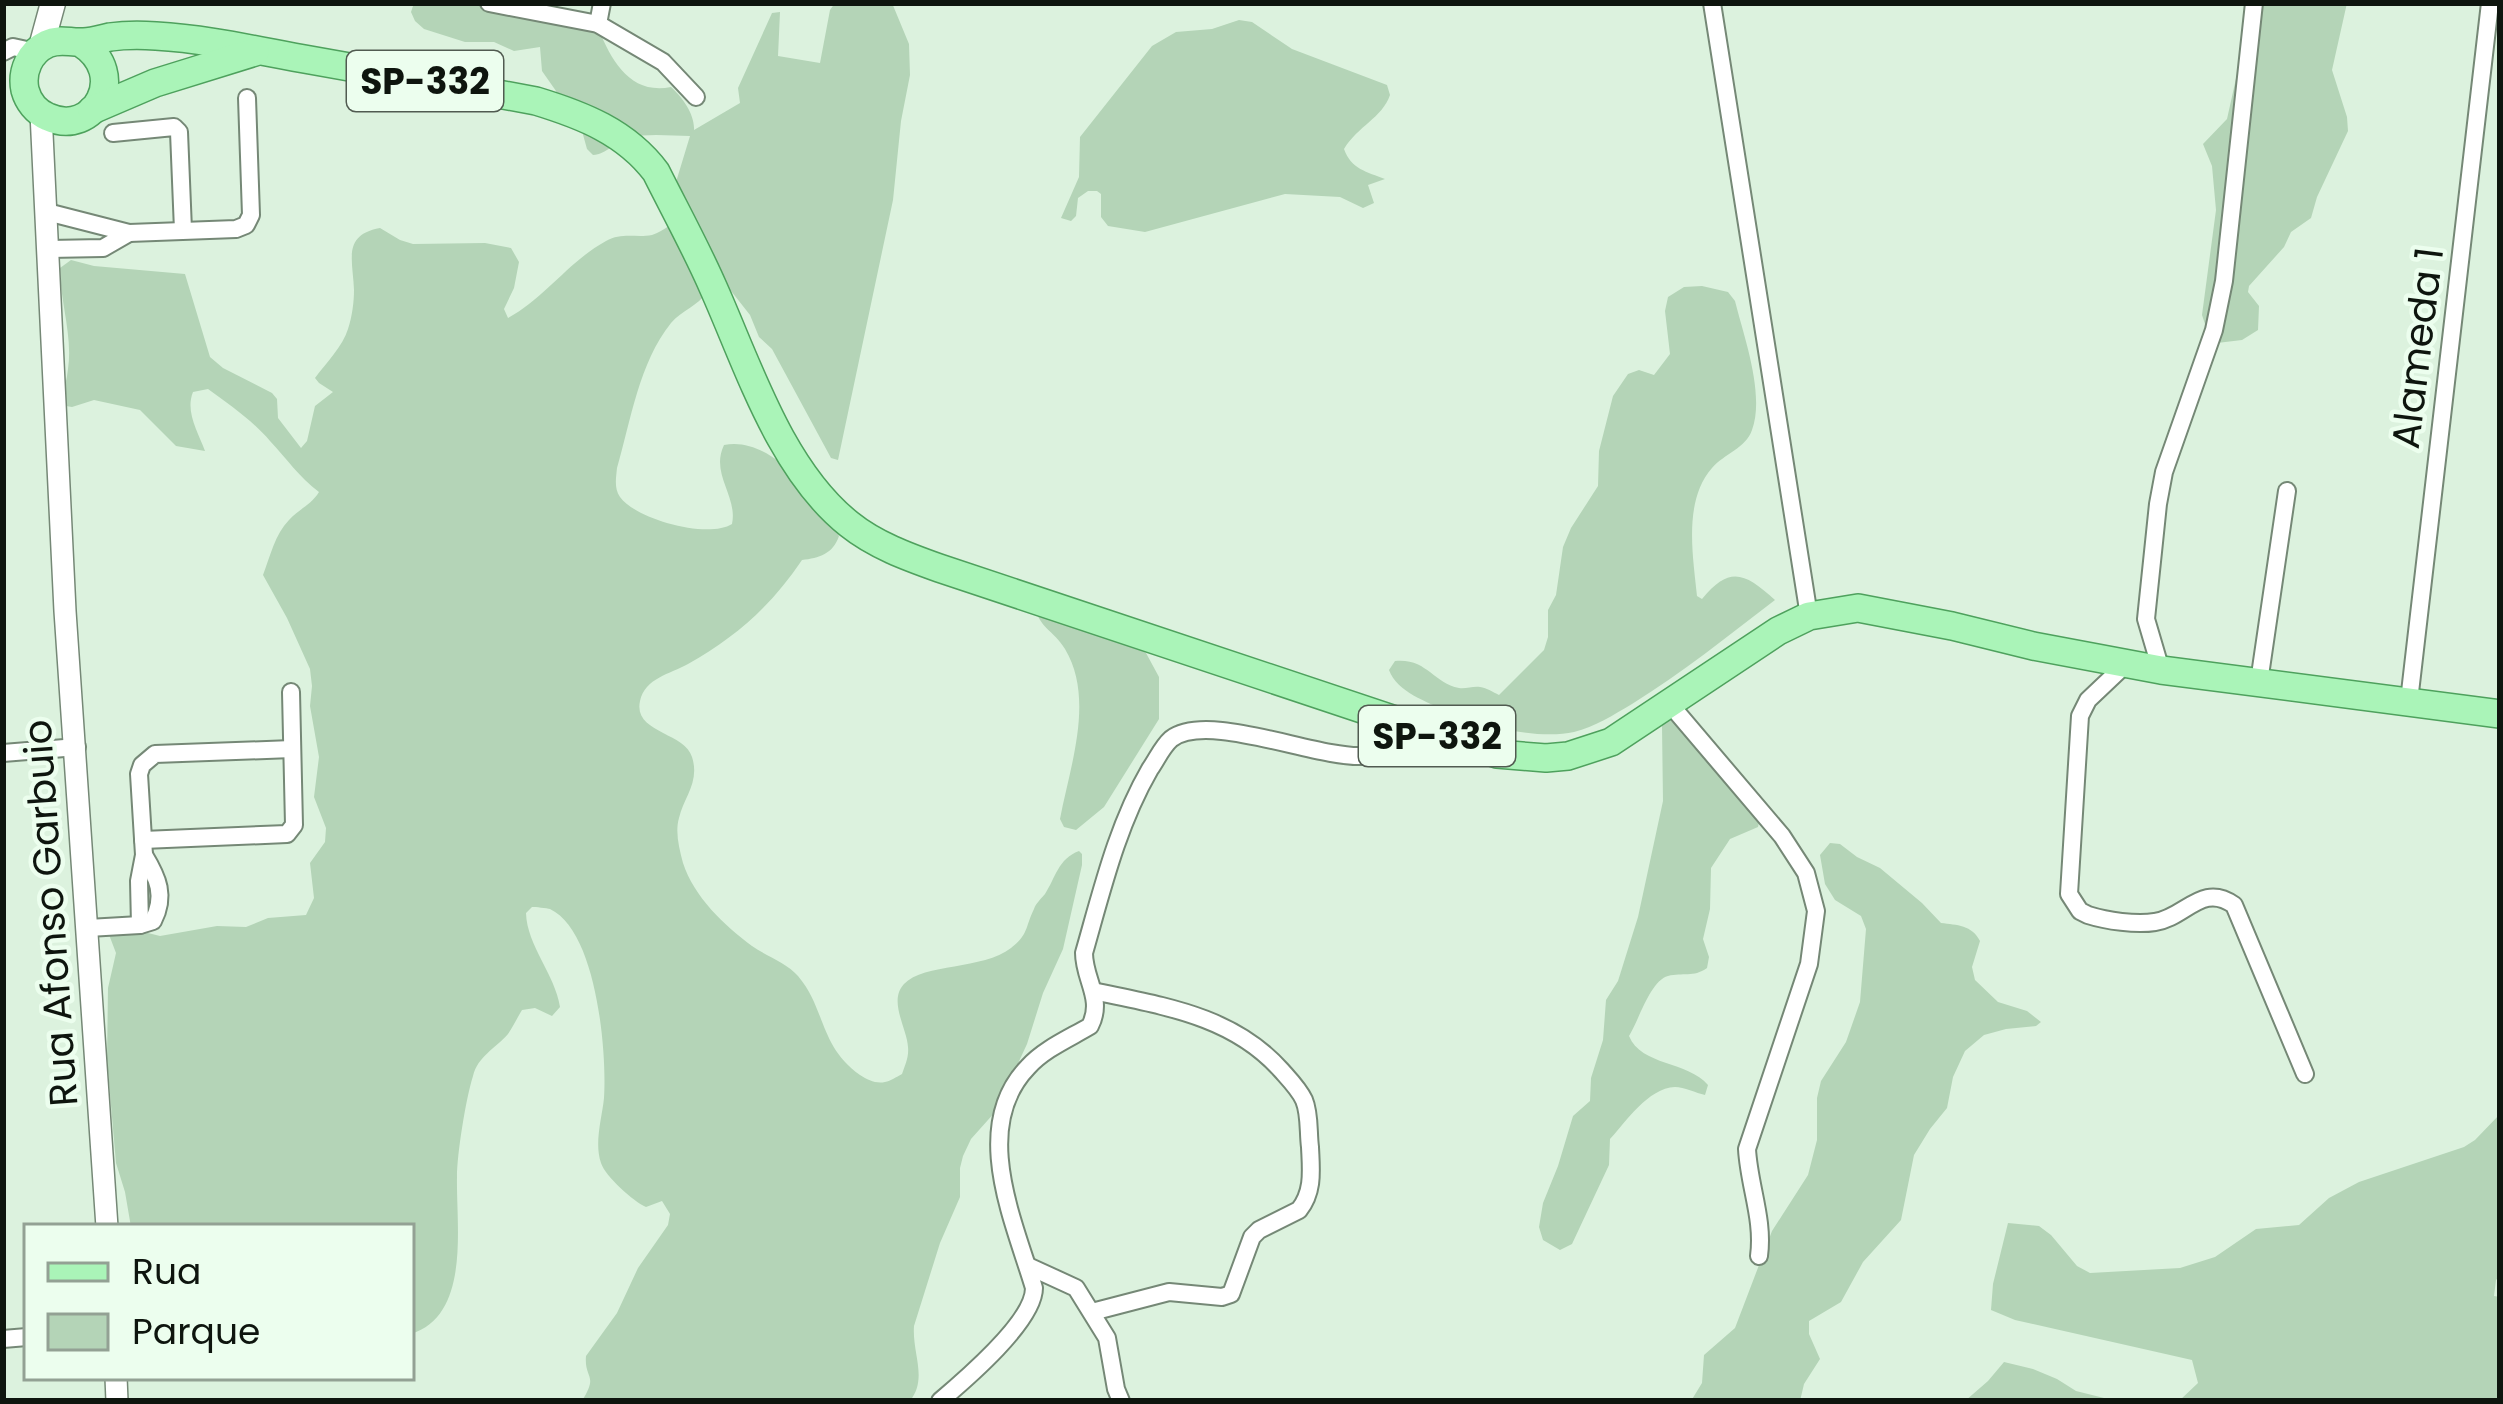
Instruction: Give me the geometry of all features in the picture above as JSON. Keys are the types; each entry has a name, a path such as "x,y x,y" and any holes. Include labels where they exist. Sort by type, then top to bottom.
{"main road":[{"path":"45,113 24,83 52,7"},
{"name":"SP-332","path":"36,52 126,35 154,36 259,50 536,101 573,112 610,130 656,172 798,467 839,515 879,544 1497,754 1568,756 1611,742 1778,631 1808,616 1839,609 1875,609 2162,670 2500,714"},
{"name":"SP-332","path":"92,110 155,82 259,50"},
{"path":"3,115 84,116 100,99 105,86 100,60 36,52"}],"street":[{"path":"489,3 598,24 663,62 696,97"},
{"path":"598,24 602,3"},
{"path":"1712,3 1808,616"},
{"path":"2162,670 2146,620 2158,505 2164,472 2214,330 2224,281 2254,3"},
{"name":"Alameda 1","path":"2409,701 2490,3"},
{"path":"47,212 130,233 246,226 251,215 247,98"},
{"name":"Rua Afonso Garbuio","path":"45,113 65,611 107,1224"},
{"path":"113,133 161,127 179,132 183,230"},
{"path":"49,250 103,248 130,233"},
{"path":"2259,682 2287,491"},
{"path":"2126,664 2083,707 2069,894 2088,915 2150,923 2162,922 2209,896 2234,905 2305,1074"},
{"path":"143,848 287,834 294,825 291,692"},
{"path":"1669,703 1781,836 1806,873 1816,911 1809,964 1747,1149 1762,1228 1759,1256"},
{"path":"940,1401 1027,1316 1034,1299 1008,1209 998,1148 1002,1114 1027,1067 1090,1026 1096,1012 1084,952 1107,872 1138,791 1166,743 1182,732 1209,729 1357,757 1388,753 1432,734"},
{"path":"3,753 76,747"},
{"path":"88,928 140,925 153,921 159,910 159,880 143,848 142,765 155,754 292,748"},
{"path":"1092,1312 1169,1292 1231,1294 1252,1237 1299,1210 1312,1179 1303,1097 1267,1054 1205,1017 1094,991"},
{"path":"1028,1266 1076,1288 1107,1338 1121,1401"}],"green space":[{"path":"414,3 517,3 599,30 625,74 645,86 675,91 690,113 694,130 740,103 738,88 772,13 780,12 778,56 820,63 835,3 892,3 909,44 910,75 893,200 838,460 831,458 772,349 724,282 676,182 690,136 636,136 593,155 582,131 560,121 556,91 542,71 540,47 514,51 494,42 465,42 424,29 411,12"},
{"path":"2245,3 2347,3 2332,70 2348,131 2311,218 2291,232 2284,247 2249,286 2259,306 2258,330 2242,340 2217,343 2202,315 2216,210 2212,166 2203,144 2227,119 2245,38"},
{"path":"1239,20 1252,22 1292,49 1387,85 1386,103 1344,149 1355,165 1385,179 1368,185 1374,203 1363,208 1340,197 1285,194 1145,232 1108,226 1101,217 1101,194 1088,191 1078,198 1071,221 1061,218 1079,177 1080,137 1152,46 1176,32 1212,29"},
{"path":"669,226 707,292 671,323 651,356 617,468 618,494 641,513 673,525 707,529 732,524 721,456 724,445 742,445 759,450 792,473 839,536 825,554 802,560 778,592 737,631 653,682 643,693 640,712 644,720 680,742 692,757 693,782 677,834 694,887 731,929 798,976 837,1052 860,1075 882,1082 902,1074 907,1058 898,1006 904,984 913,977 985,960 1011,948 1024,934 1062,864 1072,854 1082,854 1063,949 1027,1044 996,1111 971,1139 963,1156 960,1197 914,1326 919,1375 910,1401 582,1401 590,1381 586,1356 617,1313 670,1214 662,1201 646,1207 634,1200 601,1163 598,1139 604,1078 596,995 579,941 550,909 532,907 526,913 560,1007 552,1016 535,1008 522,1010 508,1034 475,1069 459,1155 456,1267 452,1289 430,1324 414,1332 414,1224 130,1224 116,1163 107,1059 108,988 116,953 108,932 116,925 160,936 217,926 246,927 268,918 306,915 314,898 310,863 325,842 326,828 314,797 319,757 310,706 310,669 263,575 284,526 319,492 256,426 208,389 193,392 191,407 205,451 176,446 140,410 94,400 66,406 61,399 69,344 60,268 71,260 185,274 210,357 272,393 278,418 301,448 315,406 333,392 315,378 348,329 354,295 352,250 368,231 380,228 413,244 485,243 511,248 519,262 504,309 508,318 606,241 652,235"},
{"path":"1684,287 1728,292 1735,301 1756,400 1749,436 1712,468 1697,496 1692,529 1697,596 1702,599 1721,581 1738,577 1775,600 1651,692 1574,732 1527,733 1493,726 1447,711 1406,690 1389,670 1395,661 1415,663 1450,685 1483,688 1499,695 1544,650 1563,547 1598,486 1599,451 1613,396 1628,374 1639,370 1654,375 1670,354 1668,297"},
{"path":"1033,603 1073,611 1146,653 1159,677 1159,719 1104,807 1076,830 1064,827 1060,819 1078,733 1078,689 1065,649 1039,619"},
{"path":"1673,716 1761,814 1758,827 1730,839 1711,868 1703,939 1707,968 1662,979 1629,1036 1644,1053 1689,1071 1708,1085 1705,1095 1679,1087 1665,1089 1630,1115 1610,1139 1609,1165 1572,1244 1560,1250 1543,1240 1539,1227 1543,1203 1573,1116 1590,1101 1606,1000 1618,981 1638,917 1663,801 1662,726"},
{"path":"1830,843 1880,868 1941,923 1973,932 1980,941 1972,967 1975,980 1998,1002 2027,1011 2041,1022 1984,1035 1965,1051 1953,1077 1947,1108 1914,1155 1901,1220 1863,1262 1841,1302 1809,1321 1809,1334 1820,1359 1804,1384 1800,1401 1691,1401 1702,1383 1704,1355 1735,1328 1772,1231 1808,1175 1817,1140 1821,1081 1846,1042 1860,1002 1866,929 1861,916 1835,900 1825,884 1820,855"},
{"path":"2500,1114 2500,1276 2494,1296 2500,1297 2500,1401 2179,1401 2198,1383 2192,1360 2015,1320 1991,1310 2008,1223 2039,1226 2077,1266 2090,1273 2180,1268 2215,1257 2256,1229 2299,1225 2329,1198 2359,1182 2464,1147"},
{"path":"2004,1362 2033,1369 2076,1391 2116,1401 1965,1401"}]}
